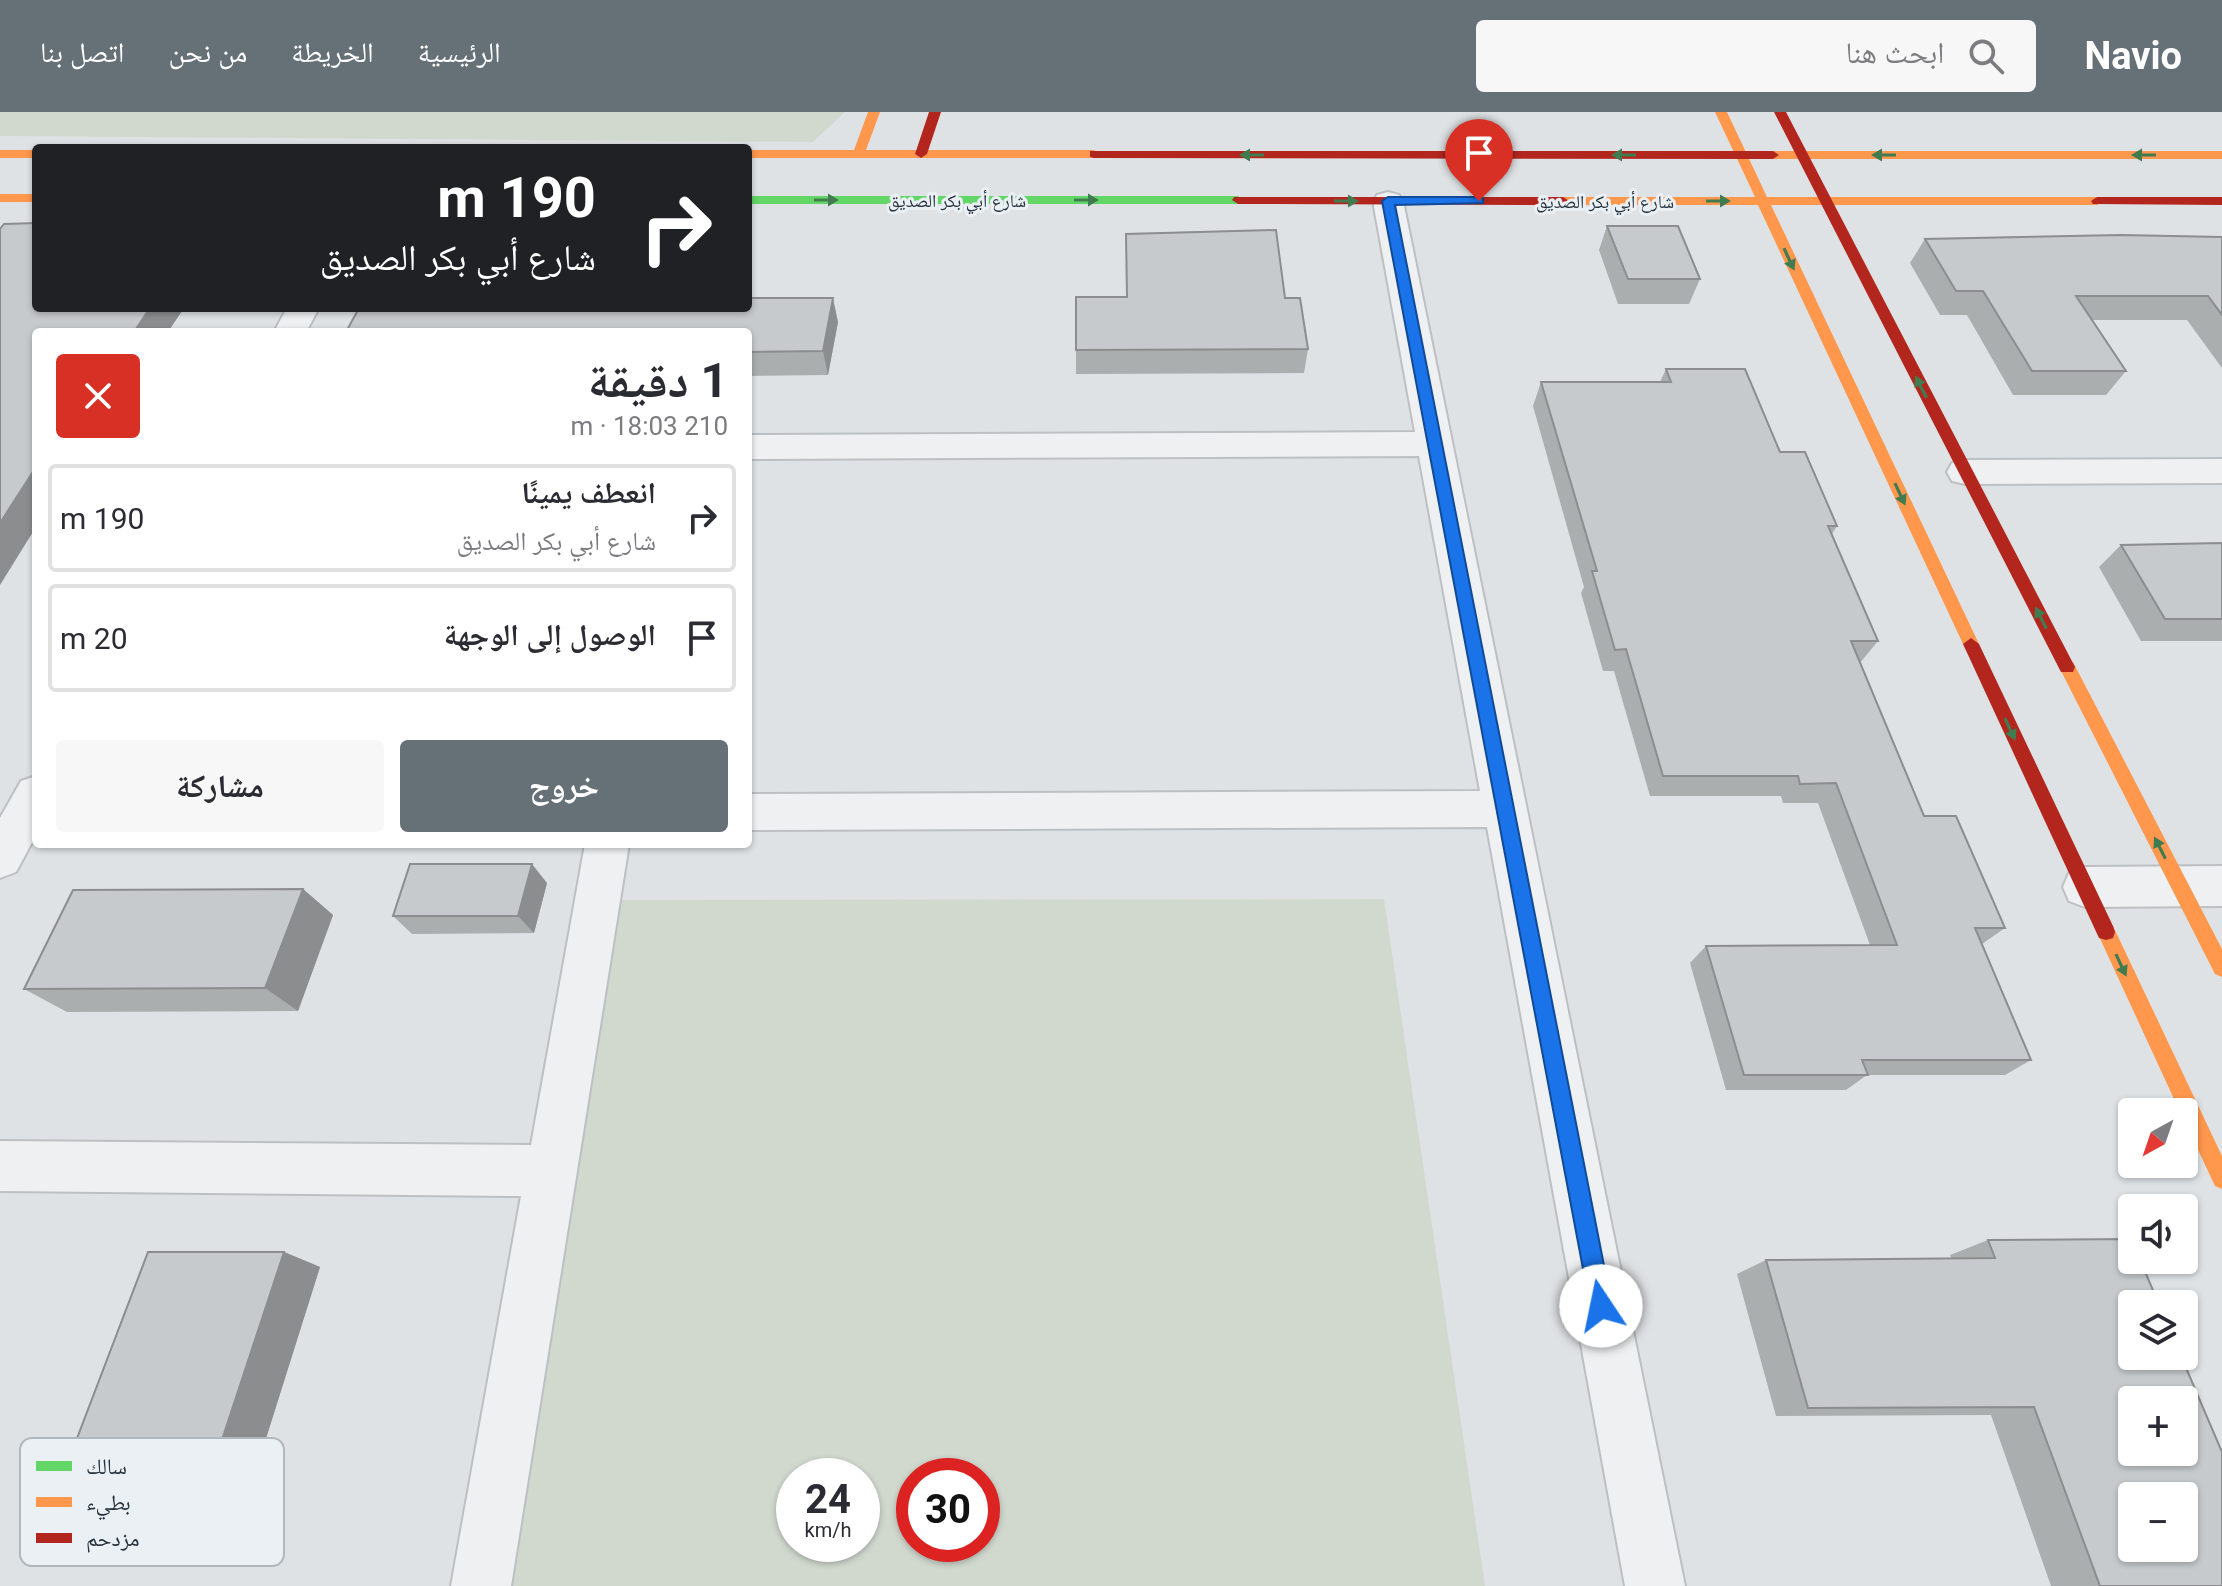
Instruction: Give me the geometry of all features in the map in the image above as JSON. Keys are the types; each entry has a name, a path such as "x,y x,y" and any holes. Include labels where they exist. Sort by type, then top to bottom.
{"street":[{"path":"858,155 874,112"},
{"path":"921,154 935,112"},
{"path":"1721,112 2222,1179"},
{"path":"1780,112 1965,472 2201,886 2222,968"},
{"path":"0,154 32,154"},
{"path":"752,154 2222,155"},
{"path":"0,198 32,198"},
{"name":"شارع أبي بكر الصديق","path":"752,200 2222,201"},
{"path":"1388,201 1655,1586"},
{"path":"752,447 1435,444"},
{"path":"1965,472 2222,471"},
{"path":"0,859 32,807"},
{"path":"752,812 1505,809"},
{"path":"481,1586 606,848"},
{"path":"2085,887 2201,886"},
{"path":"0,1166 551,1171"}],"shaded area":[{"path":"0,112 845,112 813,142 0,136"},
{"path":"1384,899 1485,1586 508,1586 618,900"}],"building":[{"path":"32,223 32,312 147,312 137,328 32,328 32,473 0,523 0,229 4,224"},
{"path":"1607,226 1678,226 1700,279 1628,279"},
{"path":"1276,230 1285,298 1300,298 1308,349 1076,350 1076,297 1127,297 1126,234"},
{"path":"2121,235 2222,237 2222,315 2208,296 2076,296 2126,371 2032,371 1983,291 1956,291 1925,239"},
{"path":"752,298 833,298 823,351 752,352 752,328 348,328 357,312 752,312"},
{"path":"1666,369 1745,369 1780,452 1805,452 1837,526 1828,526 1878,641 1851,641 1924,816 1956,816 2005,928 1975,928 2031,1060 1862,1060 1868,1075 1744,1075 1706,946 1897,945 1836,783 1800,784 1798,776 1663,776 1626,649 1615,650 1592,571 1597,571 1541,382 1671,382"},
{"path":"2222,543 2222,619 2165,619 2121,545"},
{"path":"410,864 532,864 518,916 393,916"},
{"path":"303,889 265,988 24,989 73,890"},
{"path":"2118,1239 2118,1274 2146,1274 2153,1290 2118,1290 2118,1370 2187,1370 2194,1386 2118,1386 2118,1466 2198,1466 2198,1396 2222,1452 2222,1586 2100,1586 2034,1407 1808,1408 1766,1260 1995,1258 1988,1240"},
{"path":"148,1252 284,1252 223,1438 77,1438"}],"traffic: fast":[{"path":"752,200 1238,200"}],"traffic: slow":[{"path":"858,155 874,112"},
{"path":"1721,112 1971,644"},
{"path":"0,154 32,154"},
{"path":"752,154 1094,154"},
{"path":"1773,155 2222,155"},
{"path":"0,198 32,198"},
{"path":"1563,201 2097,201"},
{"path":"2067,667 2222,968"},
{"path":"2106,932 2222,1179"}],"traffic: jam":[{"path":"921,154 935,112"},
{"path":"1780,112 2067,667"},
{"path":"1094,154 1773,155"},
{"path":"1238,200 1563,201"},
{"path":"2097,201 2222,201"},
{"path":"1971,644 2106,932"}],"route":[{"path":"1479,201 1388,201 1601,1306"}]}
